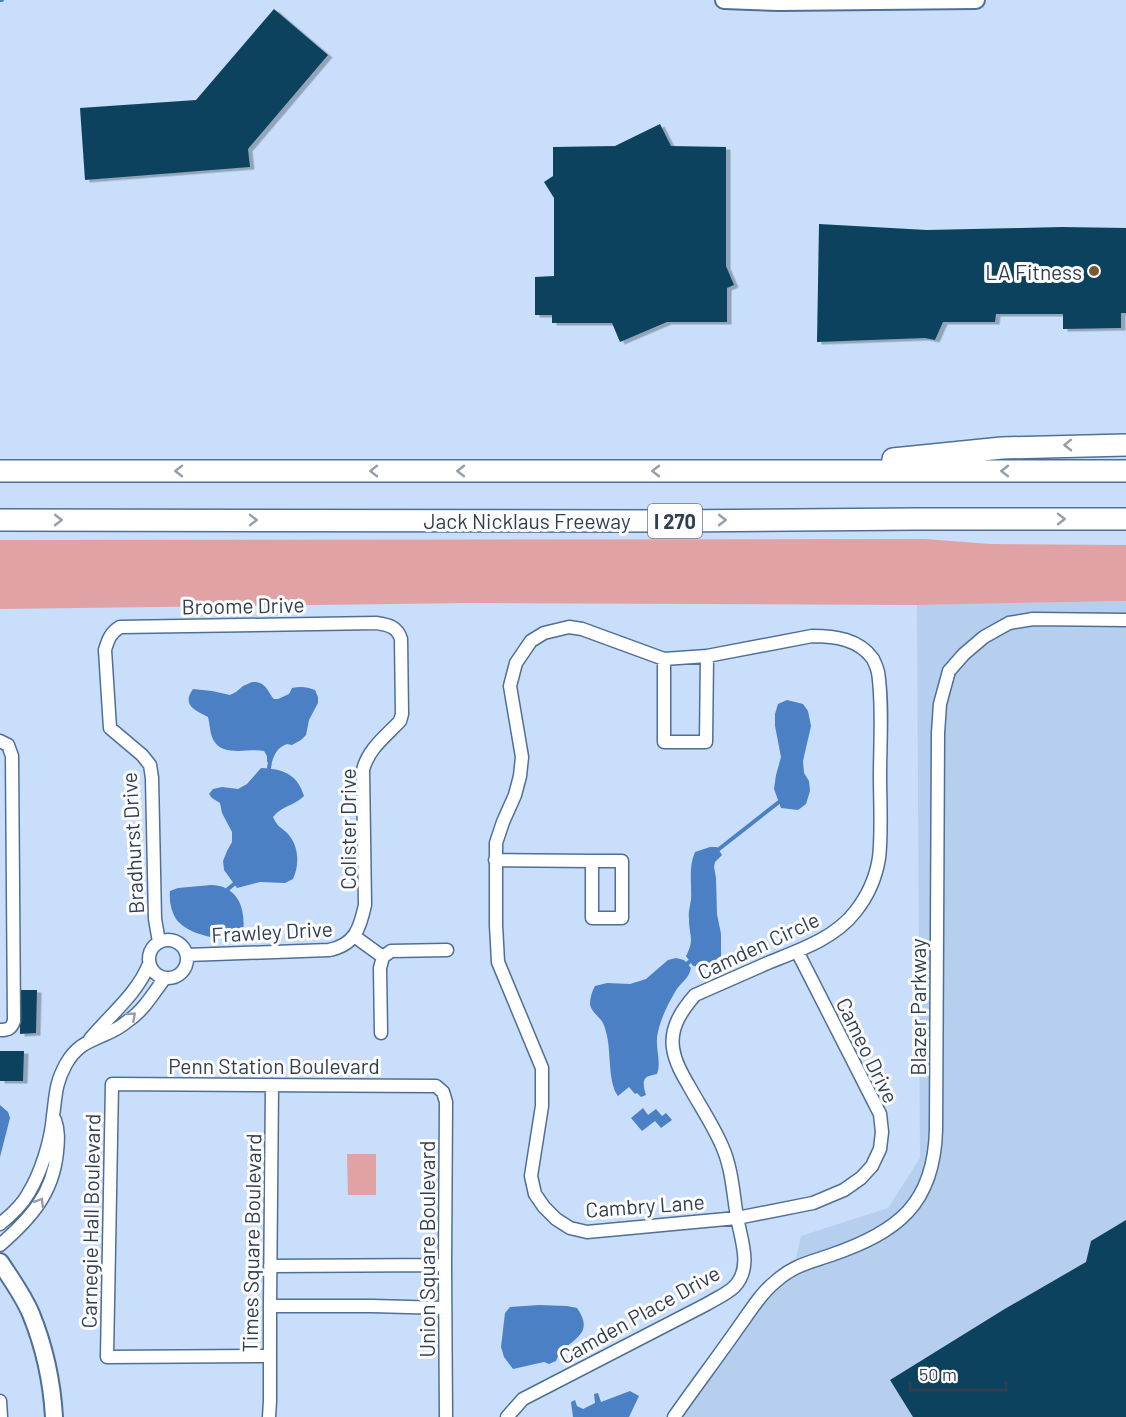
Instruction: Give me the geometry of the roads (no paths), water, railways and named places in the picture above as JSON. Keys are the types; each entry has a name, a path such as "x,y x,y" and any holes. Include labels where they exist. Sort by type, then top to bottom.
{"highway":[{"path":"778,471 1002,448 1126,445"},
{"path":"0,471 1126,471"},
{"name":"Jack Nicklaus Freeway","path":"0,520 1126,519"}],"main road":[{"path":"724,0 790,2 976,0"},
{"path":"0,1262 30,1313 47,1370 54,1417"}],"street":[{"name":"Blazer Parkway","path":"674,1417 773,1283 794,1267 834,1254 887,1230 905,1216 923,1191 933,1165 936,1130 938,733 940,704 949,671 984,637 1009,623 1033,619 1126,620"},
{"name":"Broome Drive","path":"105,650 108,639 120,627 376,623 394,628"},
{"name":"Cambry Lane","path":"707,656 664,658 582,629 569,627 544,633 531,641 516,663 510,686 522,757 515,795 502,822 496,843 496,925 498,962 542,1068 542,1106 531,1176 535,1194 544,1207 556,1219 570,1227 587,1232 737,1218"},
{"name":"Colister Drive","path":"354,936 362,919 365,905 363,770 370,752 400,721 402,714 401,639 394,628"},
{"name":"Camden Circle","path":"707,656 812,636 830,636 848,640 866,651 878,669 880,692 879,858 865,899 844,925 830,935 695,995 681,1013 673,1032 672,1047 677,1064 723,1147 731,1176 737,1218"},
{"name":"Bradhurst Drive","path":"105,650 110,728 142,755 150,765 155,918 159,942"},
{"path":"664,658 664,742 706,742 707,656"},
{"path":"0,741 8,745 12,756 15,1021 7,1030 0,1030"},
{"path":"495,860 622,861 622,918 592,918 592,861"},
{"name":"Frawley Drive","path":"188,955 329,950 344,946 354,936"},
{"path":"354,936 383,957"},
{"path":"0,1224 27,1197 34,1184 46,1149 58,1081 67,1062 131,995 145,974 150,951 154,946 168,939 177,941 188,955 188,962 182,973 171,978 158,975 149,964"},
{"path":"381,1033 380,968 383,957 391,951 447,950"},
{"name":"Cameo Drive","path":"737,1218 813,1203 844,1190 861,1178 872,1166 880,1149 882,1132 880,1114 797,951"},
{"path":"89,1040 114,1030 132,1018 165,978"},
{"name":"Penn Station Boulevard","path":"112,1084 436,1086"},
{"name":"Carnegie Hall Boulevard","path":"112,1084 107,1357 270,1356"},
{"name":"Times Square Boulevard","path":"271,1417 272,1085"},
{"name":"Union Square Boulevard","path":"436,1086 443,1092 446,1102 446,1417"},
{"path":"0,1245 32,1214 52,1179 58,1138 53,1116"},
{"name":"Camden Place Drive","path":"507,1417 523,1399 706,1304 734,1287 746,1262 737,1218"},
{"path":"270,1266 445,1265"},
{"path":"270,1306 445,1308"},
{"path":"0,1401 1,1417"}],"water":[{"path":"252,682 266,687 274,699 289,694 292,688 298,687 315,690 318,697 318,703 309,720 306,735 292,745 287,744 281,747 275,753 272,762 267,762 264,751 237,751 218,746 212,736 208,717 195,710 189,703 193,689 230,695"},
{"path":"787,700 803,704 808,711 811,726 803,761 810,791 806,804 798,810 781,808 774,789 781,757 775,714 778,704"},
{"path":"261,768 282,771 293,777 304,796 273,817 294,842 297,867 293,879 285,883 260,882 237,888 224,870 223,861 232,842 232,832 222,813 220,803 209,794 213,789 222,787 238,789 247,784"},
{"path":"717,847 722,855 715,862 714,867 721,956 708,965 697,967 693,966 686,956 691,941 689,914 691,870 695,852"},
{"path":"221,886 239,900 243,916 243,934 217,938 198,934 176,919 171,906 170,891 178,888"},
{"path":"676,958 684,960 691,968 672,997 661,1022 657,1037 659,1064 657,1074 646,1077 644,1084 646,1095 641,1097 629,1087 618,1096 613,1084 605,1028 590,1004 593,990 595,986 607,983 630,984 646,979 668,960"},
{"path":"0,1105 8,1112 10,1118 0,1157"},
{"path":"643,1108 648,1115 656,1109 662,1116 666,1113 672,1120 661,1128 655,1121 642,1131 631,1118"},
{"path":"539,1305 577,1308 584,1326 582,1332 556,1361 513,1369 504,1357 501,1347 505,1313 510,1307"},
{"path":"630,1391 639,1396 629,1417 573,1417 571,1402 575,1400 577,1406 583,1409 595,1403 594,1394 598,1393 601,1402"}],"waterway":[{"path":"269,768 270,762"},
{"path":"719,849 779,802"},
{"path":"228,889 234,884"}],"place":[{"name":"LA Fitness","path":"1094,271"}]}
